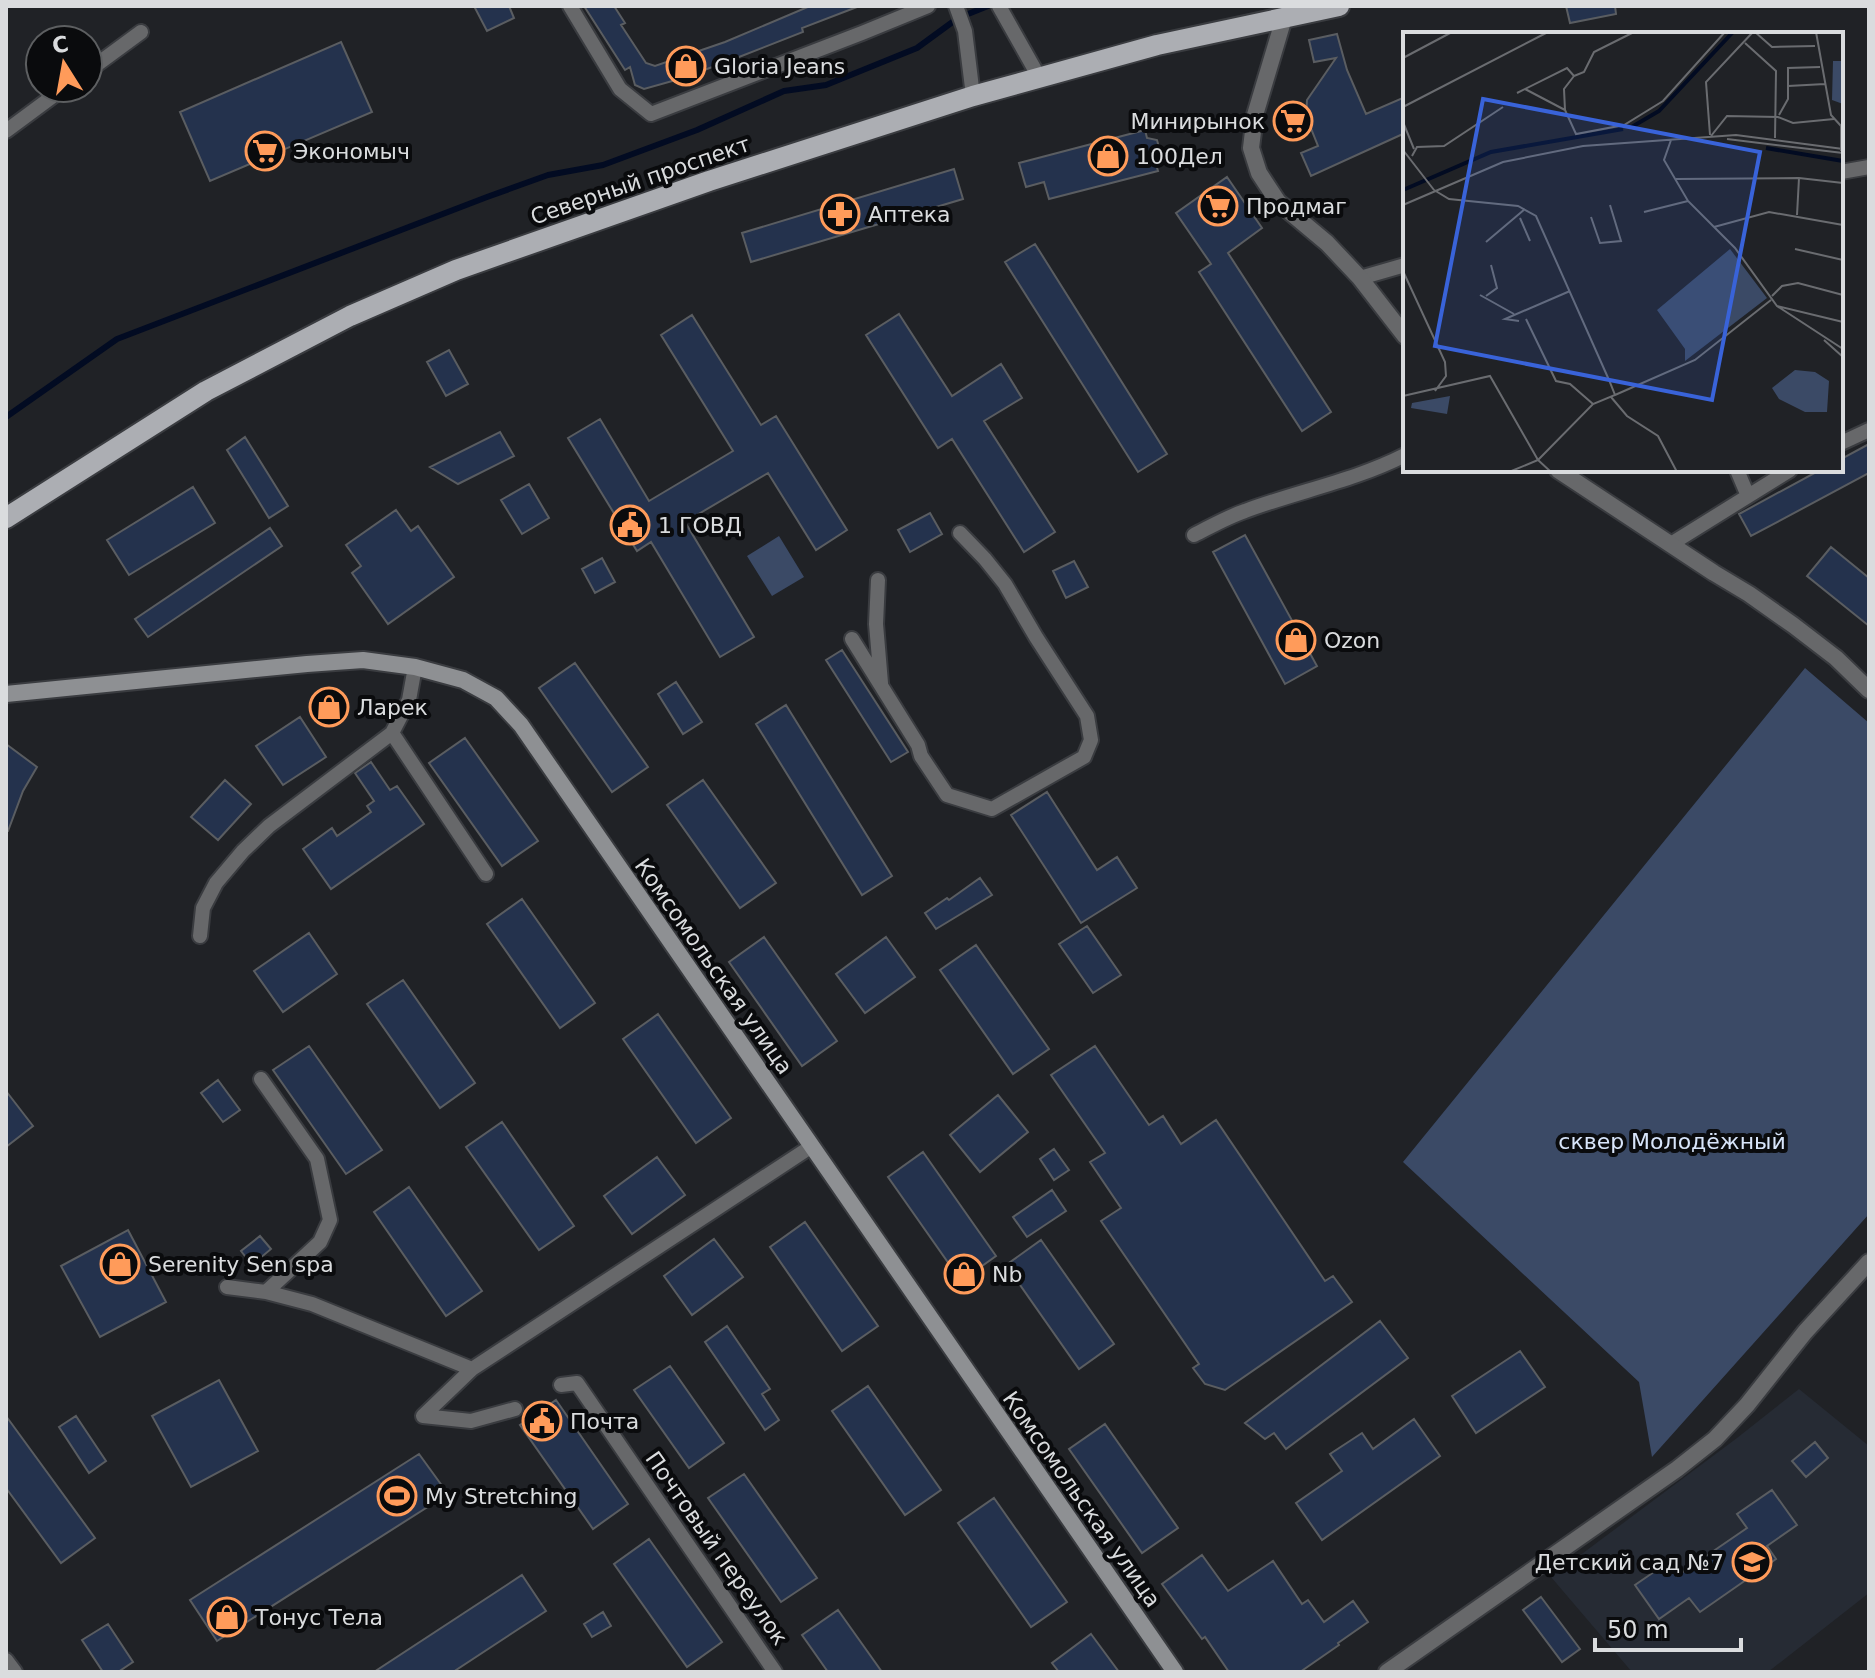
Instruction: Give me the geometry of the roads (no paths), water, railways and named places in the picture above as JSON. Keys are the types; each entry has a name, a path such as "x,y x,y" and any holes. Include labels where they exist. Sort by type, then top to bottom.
{"main road":[{"name":"Северный проспект","path":"6,518 206,391 350,316 456,270 723,176 973,96 1157,45 1339,6"},
{"name":"Комсомольская улица","path":"6,694 363,660 415,667 463,680 496,698 521,725 1175,1672"}],"street":[{"path":"570,6 620,89 651,114 928,6"},
{"path":"956,8 965,31 973,96"},
{"path":"1001,12 1039,77"},
{"path":"1284,18 1255,115 1251,148 1259,173 1278,202 1327,243 1360,278 1403,333"},
{"path":"104,59 141,32"},
{"path":"6,131 42,104"},
{"path":"1843,172 1869,167"},
{"path":"1360,278 1403,266"},
{"path":"1843,442 1869,430"},
{"path":"1194,535 1240,512 1342,482 1403,456"},
{"path":"1561,472 1793,625 1836,658 1869,690"},
{"path":"1738,472 1748,496"},
{"path":"1671,544 1787,472"},
{"path":"852,639 947,795 992,809 1084,757 1091,740 1087,716 1005,584 960,533"},
{"path":"878,580 876,624 882,687"},
{"path":"200,936 203,908 216,883 243,851 269,826 392,733 409,700 415,667"},
{"path":"392,733 486,874"},
{"path":"261,1079 317,1159 330,1220 320,1242 266,1292"},
{"path":"515,1409 471,1421 423,1416 472,1369 812,1146"},
{"path":"1387,1672 1677,1469 1715,1439 1869,1262"},
{"path":"227,1287 266,1292 312,1304 472,1369"},
{"name":"Почтовый переулок","path":"561,1385 577,1383 775,1672"},
{"path":"6,1660 15,1672"}],"waterway":[{"path":"6,417 117,339 548,175 603,165 697,130 784,91 826,85 917,48 958,18 988,6"}],"place":[{"name":"Gloria Jeans","path":"686,66"},
{"name":"Минирынок","path":"1293,121"},
{"name":"Экономыч","path":"265,151"},
{"name":"100Дел","path":"1108,156"},
{"name":"Продмаг","path":"1218,206"},
{"name":"Аптека","path":"840,214"},
{"name":"1 ГОВД","path":"630,525"},
{"name":"Ozon","path":"1296,640"},
{"name":"Ларек","path":"329,707"},
{"name":"Serenity Sen spa","path":"120,1264"},
{"name":"Nb","path":"964,1274"},
{"name":"Почта","path":"542,1421"},
{"name":"My Stretching","path":"397,1496"},
{"name":"Детский сад №7","path":"1752,1562"},
{"name":"Тонус Тела","path":"227,1617"}],"park label":[{"name":"сквер Молодёжный","path":"1672,1141"}]}
